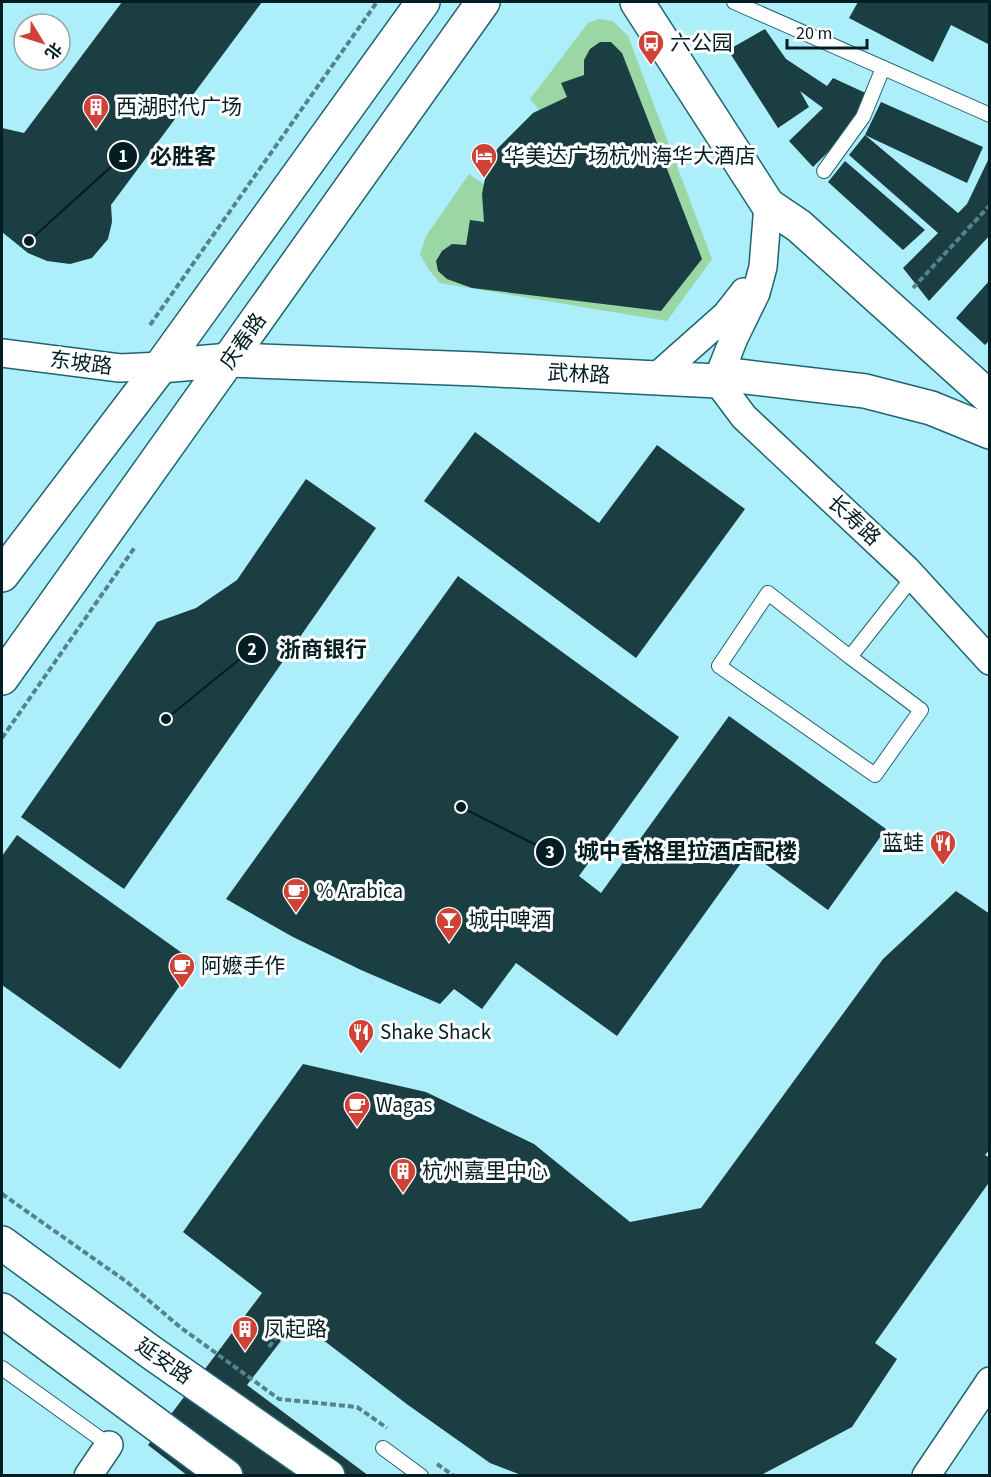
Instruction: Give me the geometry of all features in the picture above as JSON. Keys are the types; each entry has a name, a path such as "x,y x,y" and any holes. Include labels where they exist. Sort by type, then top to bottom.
{"main road":[{"path":"2,575 161,366 423,2"},
{"name":"庆春路","path":"2,678 483,2"},
{"path":"638,2 768,205 799,226 990,399"},
{"name":"武林路","path":"161,366 230,360 717,381 738,376 865,391 931,408 990,432"},
{"name":"延安路","path":"2,1243 152,1353 328,1476"},
{"path":"2,1310 226,1476"}],"street":[{"path":"717,381 734,338 756,293 763,267 768,205"},
{"path":"655,378 726,315 763,267"},
{"name":"东坡路","path":"2,353 120,368 161,366"},
{"name":"长寿路","path":"717,381 744,417 913,577 990,661"},
{"path":"926,1476 990,1381"},
{"path":"88,1476 109,1445"}],"lane":[{"path":"735,2 990,115"},
{"path":"824,171 863,117 883,68"},
{"path":"850,657 913,577"},
{"path":"768,593 850,657 921,710 875,775 718,666 768,593"},
{"path":"2,1368 109,1445"},
{"path":"383,1448 421,1476"}],"path":[{"path":"147,330 377,2"},
{"path":"892,310 990,205"},
{"path":"2,1194 127,1282 180,1327 279,1399 357,1407 396,1434"},
{"path":"268,1347 282,1329"},
{"path":"434,1462 454,1476"}],"green space":[{"path":"599,19 613,21 628,36 712,259 667,321 440,283 420,254 426,236 469,174 497,193 549,122 530,99 588,23"}],"building":[{"name":"西湖时代广场","path":"122,2 262,2 111,205 112,222 108,239 92,258 70,264 47,261 28,253 2,232 2,128 24,133 70,72 72,72 72,69"},
{"path":"858,2 990,2 990,45 951,25 933,62 849,18"},
{"path":"765,29 786,59 827,86 833,78 870,95 840,140 813,167 789,141 823,108 800,91 809,107 778,128 728,50"},
{"path":"600,42 611,42 622,53 702,259 661,311 472,288 447,279 438,271 436,261 442,251 452,244 466,245 470,220 484,222 482,194 487,168 498,148 533,113 567,97 561,83 584,75 584,60 590,49"},
{"path":"881,102 983,147 967,183 865,135"},
{"path":"865,135 958,213 967,204 990,156 990,235 929,301 903,268 938,233 849,155"},
{"path":"845,161 925,230 903,250 828,182"},
{"path":"990,280 990,340 985,345 956,318"},
{"path":"475,432 599,523 657,445 745,509 636,658 424,501"},
{"path":"306,479 376,528 124,889 21,817 157,622 196,608 237,580"},
{"path":"458,576 679,737 579,876 601,893 729,716 886,829 828,910 749,852 617,1036 516,963 482,1009 454,989 440,1004 361,970 293,937 226,899"},
{"path":"17,835 196,963 120,1069 2,985 2,856"},
{"name":"杭州嘉里中心","path":"956,891 990,914 990,1149 985,1155 990,1158 990,1181 875,1343 897,1359 852,1427 763,1474 753,1476 524,1476 490,1463 408,1405 297,1320 247,1385 369,1476 188,1476 148,1445 262,1293 183,1232 303,1064 426,1092 534,1144 630,1222 701,1208 883,959"}],"place":[{"name":"六公园","path":"651,66"},
{"name":"西湖时代广场","path":"96,130"},
{"name":"华美达广场杭州海华大酒店","path":"484,179"},
{"name":"必胜客","path":"29,241"},
{"name":"浙商银行","path":"166,719"},
{"name":"城中香格里拉酒店配楼","path":"461,807"},
{"name":"蓝蛙","path":"943,866"},
{"name":"% Arabica","path":"296,914"},
{"name":"城中啤酒","path":"449,943"},
{"name":"阿嬷手作","path":"182,989"},
{"name":"Shake Shack","path":"361,1055"},
{"name":"Wagas","path":"357,1128"},
{"name":"杭州嘉里中心","path":"403,1194"},
{"name":"凤起路","path":"245,1352"}]}
